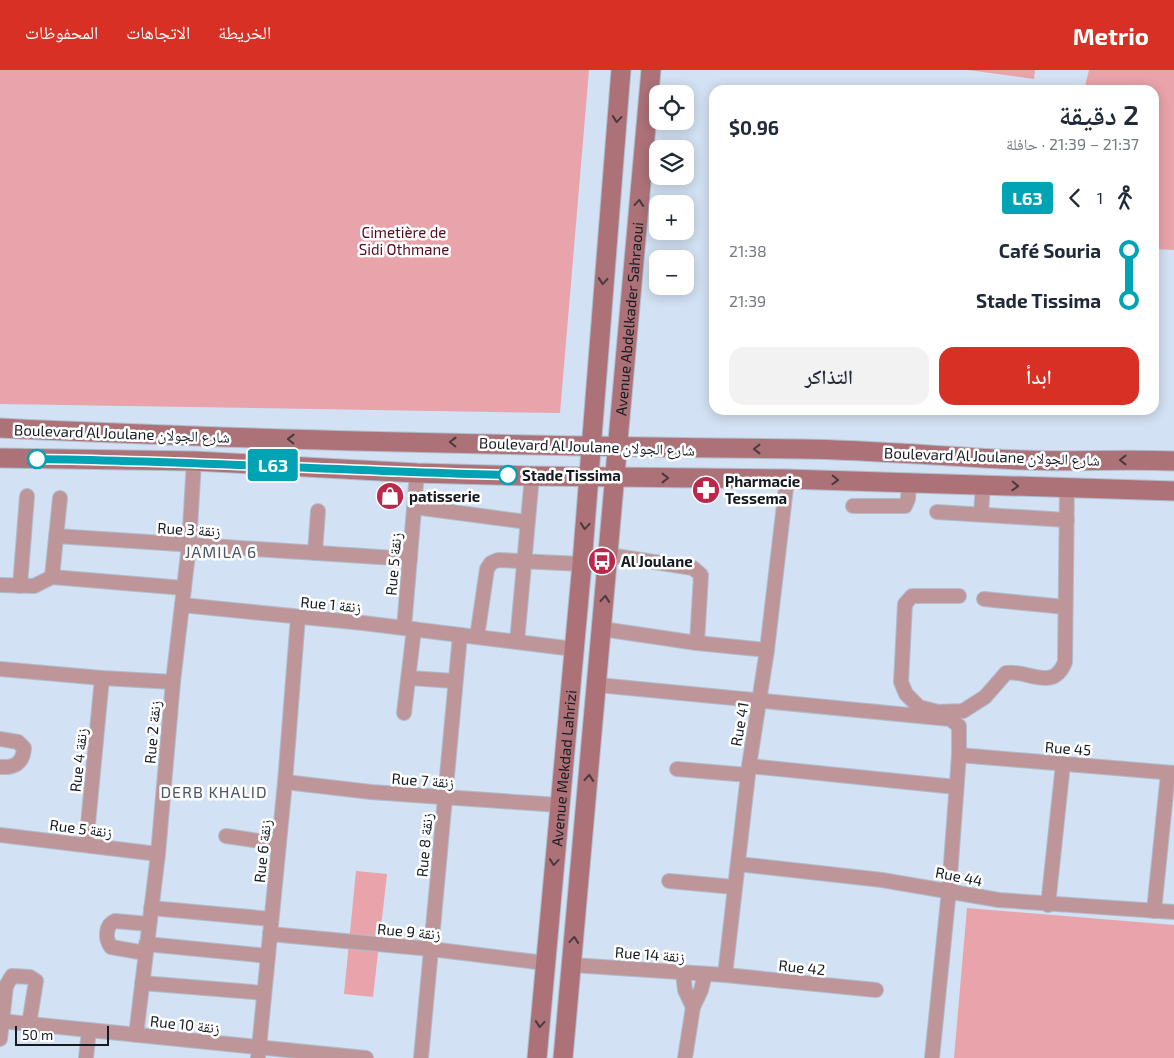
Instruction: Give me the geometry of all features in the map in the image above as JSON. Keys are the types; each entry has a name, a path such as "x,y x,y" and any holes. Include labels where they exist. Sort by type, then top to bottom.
{"main road":[{"name":"Avenue Abdelkader Sahraoui","path":"588,478 620,70"},
{"name":"Avenue Abdelkader Sahraoui","path":"616,478 651,70"},
{"name":"Boulevard Al Joulane شارع الجولان","path":"0,428 247,438 618,448 806,449 1023,460 1174,460"},
{"name":"Boulevard Al Joulane شارع الجولان","path":"0,458 194,461 417,473 588,478 786,479 1174,491"},
{"name":"Avenue Mekdad Lahrizi","path":"537,1058 582,564 588,478"},
{"name":"Avenue Mekdad Lahrizi","path":"563,1058 616,478"}],"street":[{"name":"Rue 2 زنقة","path":"136,1035 158,854 173,682 189,544 194,461"},
{"name":"Rue 5 زنقة","path":"404,713 408,678 410,559 417,473"},
{"path":"517,642 532,476"},
{"name":"Rue 41","path":"725,975 748,771 767,650 786,479"},
{"path":"853,506 905,506 908,499 909,483"},
{"path":"981,514 983,485"},
{"path":"958,596 912,596 905,604 901,682 906,694 919,708 963,711 985,697 1006,673 1012,672 1043,678 1053,677 1061,672 1065,662 1067,487"},
{"path":"20,586 27,496"},
{"path":"52,577 60,498"},
{"path":"414,507 527,522"},
{"path":"315,553 318,511"},
{"path":"937,512 1066,520"},
{"name":"Rue 3 زنقة","path":"56,536 410,559"},
{"path":"609,555 693,568 699,571 701,576 696,643"},
{"path":"477,637 487,569 491,563 498,560 524,560 582,564"},
{"path":"0,585 34,586 52,577 184,588"},
{"path":"984,599 1065,607"},
{"name":"Rue 1 زنقة","path":"182,605 574,649"},
{"name":"Rue 6 زنقة","path":"258,1053 285,782 298,617"},
{"path":"602,629 696,643 767,650"},
{"name":"Rue 8 زنقة","path":"421,1058 460,635"},
{"path":"0,669 173,682"},
{"name":"Rue 4 زنقة","path":"86,845 102,678"},
{"path":"408,678 455,680"},
{"path":"598,684 950,719 959,726 959,755 949,890 932,1058"},
{"path":"0,739 18,742 24,748 21,761 15,766 0,767"},
{"name":"Rue 45","path":"959,755 1171,773"},
{"path":"1048,905 1063,764"},
{"path":"677,769 748,771 956,787"},
{"path":"1154,911 1171,773"},
{"name":"Rue 7 زنقة","path":"285,782 445,798 559,805"},
{"name":"Rue 5 زنقة","path":"0,835 158,854"},
{"path":"226,836 279,844"},
{"name":"Rue 44","path":"738,864 873,879 949,890 999,900 1048,905 1174,912"},
{"path":"669,881 734,887"},
{"path":"151,908 271,919"},
{"path":"149,924 115,921 109,926 107,935 110,947 268,956"},
{"name":"Rue 9 زنقة","path":"270,934 431,949 545,963"},
{"name":"Rue 14 زنقة","path":"572,965 725,975"},
{"path":"683,972 686,990 693,1007"},
{"path":"0,1039 6,986 12,976 16,974 30,977 36,981 29,1024"},
{"path":"685,1058 693,1007 701,990 705,974"},
{"name":"Rue 42","path":"725,975 876,990"},
{"path":"142,983 264,993"},
{"name":"Rue 10 زنقة","path":"1,1021 136,1035 258,1053 366,1058"},
{"path":"86,1058 89,1030"}],"green space":[{"name":"Cimetière de Sidi Othmane","path":"0,70 589,70 560,413 0,404"},
{"path":"968,70 1035,70 1034,79"},
{"path":"1089,70 1174,70 1174,250 1159,249 1159,85 1085,85"},
{"path":"356,871 387,874 373,997 344,994"},
{"path":"967,908 1174,925 1174,1058 954,1058"}],"bus line":[{"name":"L63","path":"37,459 194,461 417,473 508,475"}],"place":[{"name":"Stade Tissima","path":"508,475"},
{"name":"Pharmacie Tessema","path":"706,490"},
{"name":"patisserie","path":"390,496"},
{"name":"Al Joulane","path":"602,561"}],"district":[{"name":"JAMILA 6","path":"221,551"},
{"name":"DERB KHALID","path":"214,791"}]}
